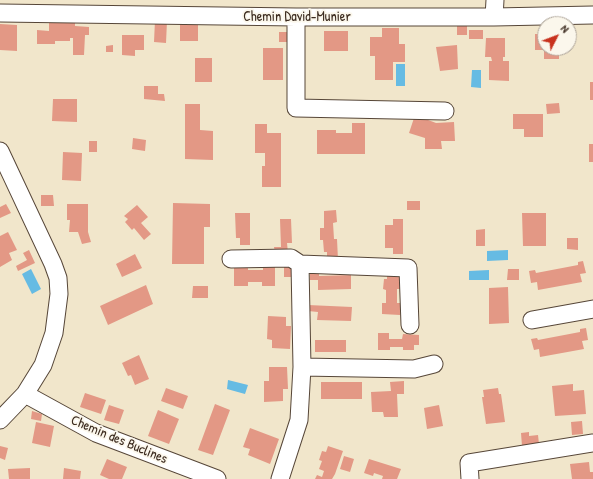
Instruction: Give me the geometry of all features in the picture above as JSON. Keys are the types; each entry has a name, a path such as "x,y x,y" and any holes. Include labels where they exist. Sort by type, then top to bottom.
{"street":[{"path":"494,17 495,0"},
{"name":"Chemin David-Munier","path":"0,13 296,17 494,17 593,15"},
{"path":"296,17 296,108 445,111"},
{"path":"0,151 53,264 59,285 58,312 52,340 43,365 25,394 0,420"},
{"path":"231,258 292,258 300,264 408,268 410,326"},
{"path":"280,479 299,420 302,367 300,264"},
{"path":"532,320 593,309"},
{"path":"302,367 414,369 434,364"},
{"name":"Chemin des Buclines","path":"25,394 96,433 217,479"},
{"path":"470,479 469,463 593,443"}],"water":[{"path":"396,64 405,64 405,86 396,86"},
{"path":"472,70 481,70 481,88 471,87"},
{"path":"508,250 508,260 487,261 487,251"},
{"path":"31,269 41,289 32,294 22,274"},
{"path":"489,270 489,280 469,280 469,271"},
{"path":"228,380 248,385 245,394 227,389"}],"building":[{"path":"155,20 167,21 166,43 154,42"},
{"path":"457,22 467,22 467,35 457,35"},
{"path":"49,23 75,23 75,26 89,27 89,35 85,35 84,55 73,55 73,38 70,38 70,41 55,41 55,44 37,44 37,30 49,31"},
{"path":"0,24 17,25 17,51 0,50"},
{"path":"180,24 198,24 198,41 180,41"},
{"path":"382,28 399,28 399,44 405,44 405,62 393,62 393,80 375,80 375,56 370,56 370,37 382,37"},
{"path":"469,30 483,30 483,39 469,39"},
{"path":"324,31 348,31 348,51 324,51"},
{"path":"279,32 289,32 289,42 279,42"},
{"path":"535,34 537,34 537,50 535,50"},
{"path":"122,35 144,35 144,50 135,50 135,56 122,55"},
{"path":"486,38 505,38 505,57 503,57 503,61 509,61 509,81 489,80 489,61 492,61 491,57 485,57"},
{"path":"113,45 113,52 106,52 106,46"},
{"path":"457,45 458,69 440,71 436,47"},
{"path":"263,48 283,48 283,80 263,80"},
{"path":"544,56 559,56 559,59 544,59"},
{"path":"195,58 212,58 212,82 195,82"},
{"path":"590,82 593,82 593,100 590,100"},
{"path":"144,86 158,86 158,94 164,94 165,101 144,99"},
{"path":"53,99 77,99 77,122 52,121"},
{"path":"559,103 560,113 547,114 546,104"},
{"path":"185,104 200,104 200,130 213,131 213,160 185,159"},
{"path":"513,114 543,114 543,137 524,137 524,129 513,129"},
{"path":"415,115 436,123 454,122 455,141 441,141 442,149 425,149 425,138 409,133"},
{"path":"352,123 365,123 365,154 317,154 317,130 336,130 336,133 352,133"},
{"path":"255,124 267,124 267,133 281,133 281,187 262,187 262,166 265,166 265,153 255,153"},
{"path":"133,138 146,140 145,151 132,149"},
{"path":"89,141 97,141 97,152 89,152"},
{"path":"589,144 593,144 593,162 589,162"},
{"path":"63,152 82,153 81,181 62,180"},
{"path":"41,195 53,195 54,206 41,206"},
{"path":"407,201 420,201 420,210 407,210"},
{"path":"173,203 210,204 210,227 204,227 204,264 172,264"},
{"path":"6,204 11,213 0,218 0,207"},
{"path":"67,204 88,204 88,232 91,242 82,244 78,232 69,232 70,220 67,220"},
{"path":"137,205 148,217 141,223 151,234 144,240 134,228 132,230 125,222 128,219 124,216"},
{"path":"336,210 337,222 333,223 334,239 337,239 338,260 327,260 327,252 324,252 323,240 320,240 320,228 324,228 324,211"},
{"path":"235,213 250,213 250,245 240,245 240,238 236,238"},
{"path":"522,213 546,213 546,246 523,246"},
{"path":"280,219 291,219 292,243 287,243 288,253 275,253 274,247 281,247"},
{"path":"393,219 403,219 403,254 393,254 393,248 385,248 385,225 393,225"},
{"path":"485,229 485,246 476,246 476,230"},
{"path":"8,232 17,250 9,253 12,260 0,267 0,236"},
{"path":"567,238 578,238 578,250 567,249"},
{"path":"29,250 35,263 18,271 16,266 27,260 23,253"},
{"path":"135,254 142,268 122,277 116,264"},
{"path":"583,261 586,273 580,274 582,282 538,290 537,282 531,283 529,271 535,270 536,273 578,265 578,262"},
{"path":"234,265 248,265 248,270 263,270 263,267 275,267 275,286 262,286 262,282 248,282 248,286 234,286"},
{"path":"284,266 295,267 295,277 284,277"},
{"path":"508,269 519,269 519,280 507,280"},
{"path":"310,270 319,270 319,276 351,275 351,289 318,290 318,280 310,280"},
{"path":"387,272 401,272 400,289 397,289 397,303 400,303 400,315 382,314 382,303 386,303 386,290 383,289 384,279 387,279"},
{"path":"146,285 153,304 108,325 100,306"},
{"path":"193,286 208,286 208,298 192,298"},
{"path":"508,287 509,323 489,324 489,288"},
{"path":"308,305 352,307 351,321 317,320 318,312 308,311"},
{"path":"268,316 286,317 286,326 291,326 290,349 272,348 272,340 267,339"},
{"path":"586,328 588,340 582,341 584,349 540,357 539,349 534,350 531,339 537,338 538,340 580,332 580,329"},
{"path":"378,333 389,333 389,339 402,339 403,334 419,335 419,345 414,345 414,350 403,350 403,347 390,347 390,350 378,350"},
{"path":"315,340 346,340 346,352 315,352"},
{"path":"139,355 149,379 135,385 131,375 128,376 122,363"},
{"path":"269,367 287,367 288,389 283,389 283,401 264,402 264,381 269,381"},
{"path":"404,381 404,394 397,394 398,417 384,417 383,412 372,412 371,392 391,391 390,382"},
{"path":"321,382 362,382 362,399 321,399"},
{"path":"573,384 573,391 584,390 586,414 555,416 552,386"},
{"path":"166,388 188,396 183,409 161,401"},
{"path":"498,388 499,394 501,394 505,422 486,424 482,397 484,397 483,390"},
{"path":"85,393 106,400 101,414 80,407"},
{"path":"215,404 230,410 213,455 198,450"},
{"path":"109,405 124,410 119,424 104,420"},
{"path":"439,405 443,426 427,429 424,408"},
{"path":"158,410 179,419 169,444 148,436"},
{"path":"32,411 42,414 41,421 31,419"},
{"path":"582,421 583,434 572,435 571,422"},
{"path":"36,422 54,426 50,447 32,443"},
{"path":"250,428 279,439 270,464 248,455 250,449 243,447"},
{"path":"529,432 529,436 538,435 539,444 522,446 521,433"},
{"path":"0,446 8,448 5,460 0,458"},
{"path":"328,446 343,451 335,474 332,479 315,479 317,475 322,477 324,471 319,469 322,461 319,460 322,451 326,452"},
{"path":"344,456 354,459 350,472 340,469"},
{"path":"107,459 127,467 122,479 109,479 100,475"},
{"path":"369,459 401,469 397,479 382,479 383,476 374,473 373,476 364,473"},
{"path":"589,462 590,472 593,472 593,479 572,479 570,464"},
{"path":"30,468 30,479 9,479 8,469"},
{"path":"64,468 81,471 80,479 63,479"}]}
